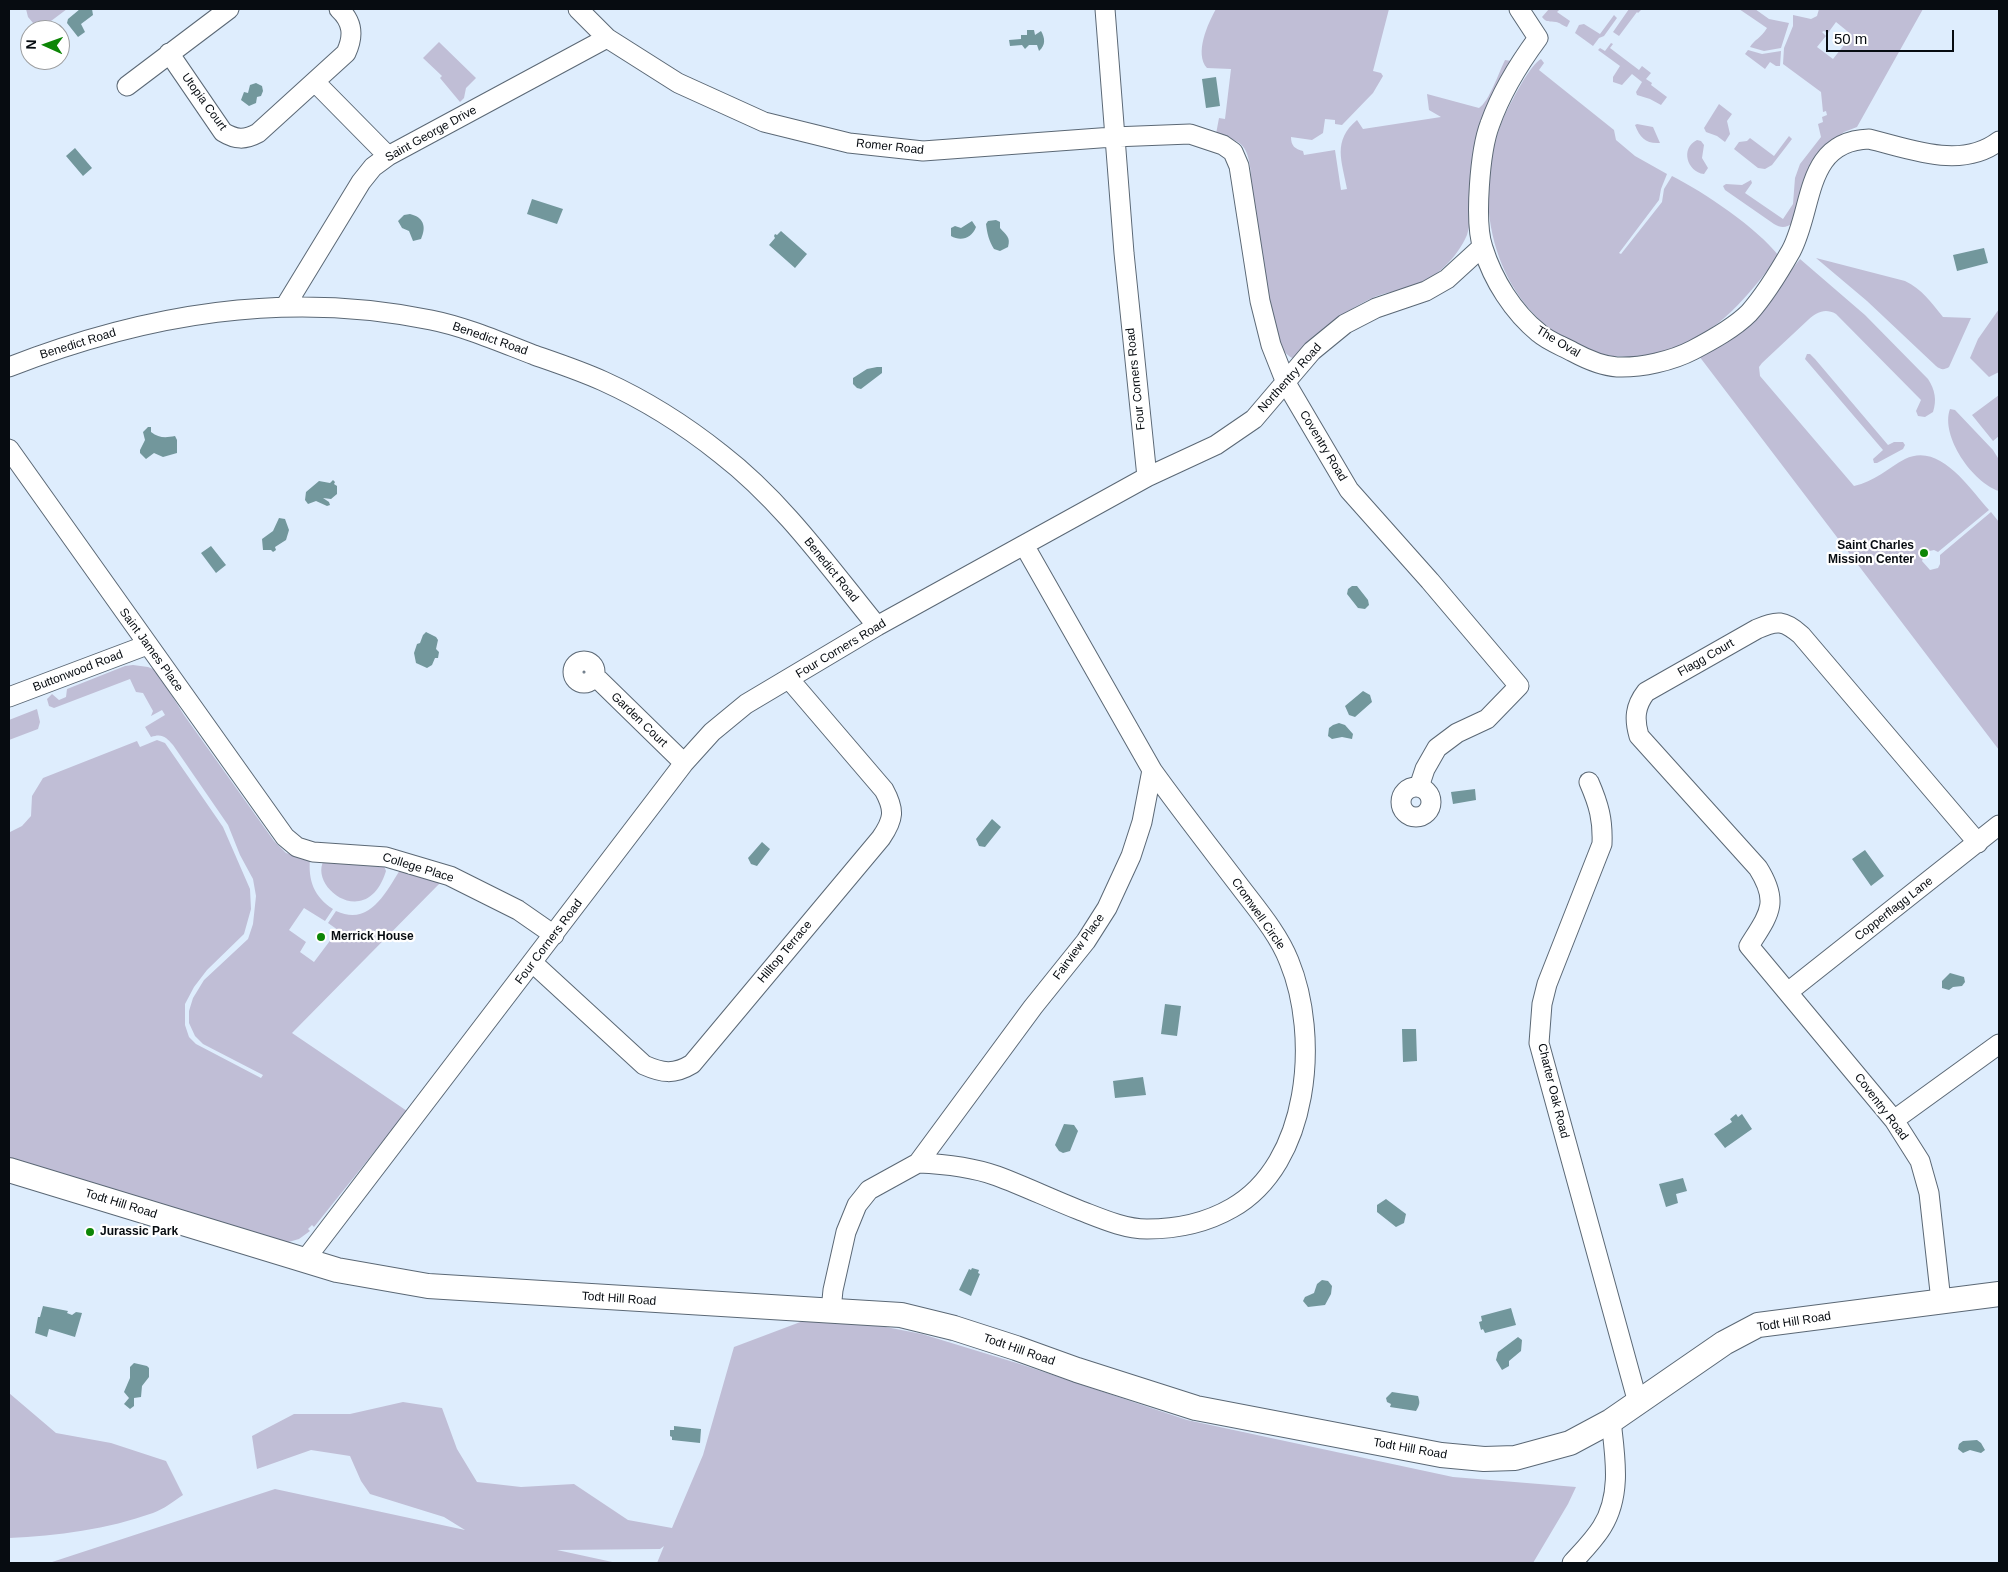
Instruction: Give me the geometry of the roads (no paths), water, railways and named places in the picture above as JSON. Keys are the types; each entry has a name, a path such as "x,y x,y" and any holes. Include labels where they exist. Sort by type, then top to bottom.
{"street":[{"path":"126,86 229,9"},
{"name":"Utopia Court","path":"170,53 223,132 239,139 252,137 316,82 346,53 351,43 352,32 350,23 339,9"},
{"name":"Romer Road","path":"578,9 607,38 678,83 764,122 848,142 923,151 1114,137 1190,134 1223,144 1233,152"},
{"name":"Four Corners Road","path":"304,1261 533,964 684,764 712,732 746,704 877,626 1147,477 1128,298 1105,9"},
{"name":"The Oval","path":"1519,9 1538,38 1523,58 1504,91 1489,126 1481,164 1479,212 1482,248 1502,289 1522,317 1540,334 1584,358 1617,367 1645,365 1672,358 1692,351 1729,328 1748,313 1771,284 1792,249 1820,166 1831,151 1838,146 1858,140 1870,139 1945,157 1968,155 1992,146 1999,141"},
{"name":"Saint George Drive","path":"286,305 361,182 373,167 388,156 607,38"},
{"path":"316,82 388,156"},
{"name":"Coventry Road","path":"1233,152 1239,166 1260,301 1271,345 1286,383 1349,490 1430,580 1518,686 1487,719 1457,733 1437,748 1419,787"},
{"name":"Northentry Road","path":"1147,477 1216,445 1254,418 1312,351 1345,324 1368,311 1426,290 1447,278 1482,248"},
{"name":"Benedict Road","path":"9,367 141,325 209,312 286,305 375,311 431,320 464,329 604,381 644,402 721,454 759,487 798,530 877,626"},
{"name":"Saint James Place","path":"9,449 285,837 297,847"},
{"path":"1024,545 1152,770"},
{"name":"Flagg Court","path":"1750,946 1768,915 1770,892 1765,880 1758,868 1639,736 1636,714 1638,702 1646,692 1756,629 1780,622 1790,625 1801,635 1978,843"},
{"name":"Buttonwood Road","path":"9,697 147,645"},
{"name":"Garden Court","path":"594,677 684,764"},
{"name":"Hilltop Terrace","path":"533,964 644,1065 659,1072 670,1073 683,1070 692,1064 889,826 892,814 891,803 884,790 789,679"},
{"name":"Fairview Place","path":"831,1310 833,1290 846,1232 857,1205 869,1190 918,1163 1033,1006 1086,941 1107,908 1131,856 1142,822 1152,770"},
{"name":"Cromwell Circle","path":"918,1163 969,1168 995,1175 1106,1221 1144,1229 1183,1226 1211,1218 1233,1208 1262,1181 1282,1154 1294,1126 1303,1093 1306,1053 1305,1020 1298,986 1289,959 1268,924 1152,770"},
{"name":"Charter Oak Road","path":"1589,782 1598,804 1602,824 1602,844 1547,984 1542,1004 1539,1043 1638,1403"},
{"name":"Copperflagg Lane","path":"1788,992 1999,825"},
{"name":"College Place","path":"297,847 313,852 386,857 450,876 518,910 554,935"},
{"name":"Coventry Road","path":"1750,946 1894,1120 1920,1162 1929,1193 1941,1301"},
{"path":"1894,1120 1999,1044"},
{"name":"Todt Hill Road","path":"9,1170 337,1270 428,1286 901,1315 954,1328 1196,1408 1441,1455 1484,1459 1515,1458 1570,1443 1612,1421 1724,1343 1758,1325 1999,1294"},
{"path":"1572,1563 1602,1527 1613,1501 1616,1473 1612,1421"}],"place":[{"name":"Saint Charles Mission Center","path":"1924,553"},
{"name":"Merrick House","path":"321,937"},
{"name":"Jurassic Park","path":"90,1232"}]}
